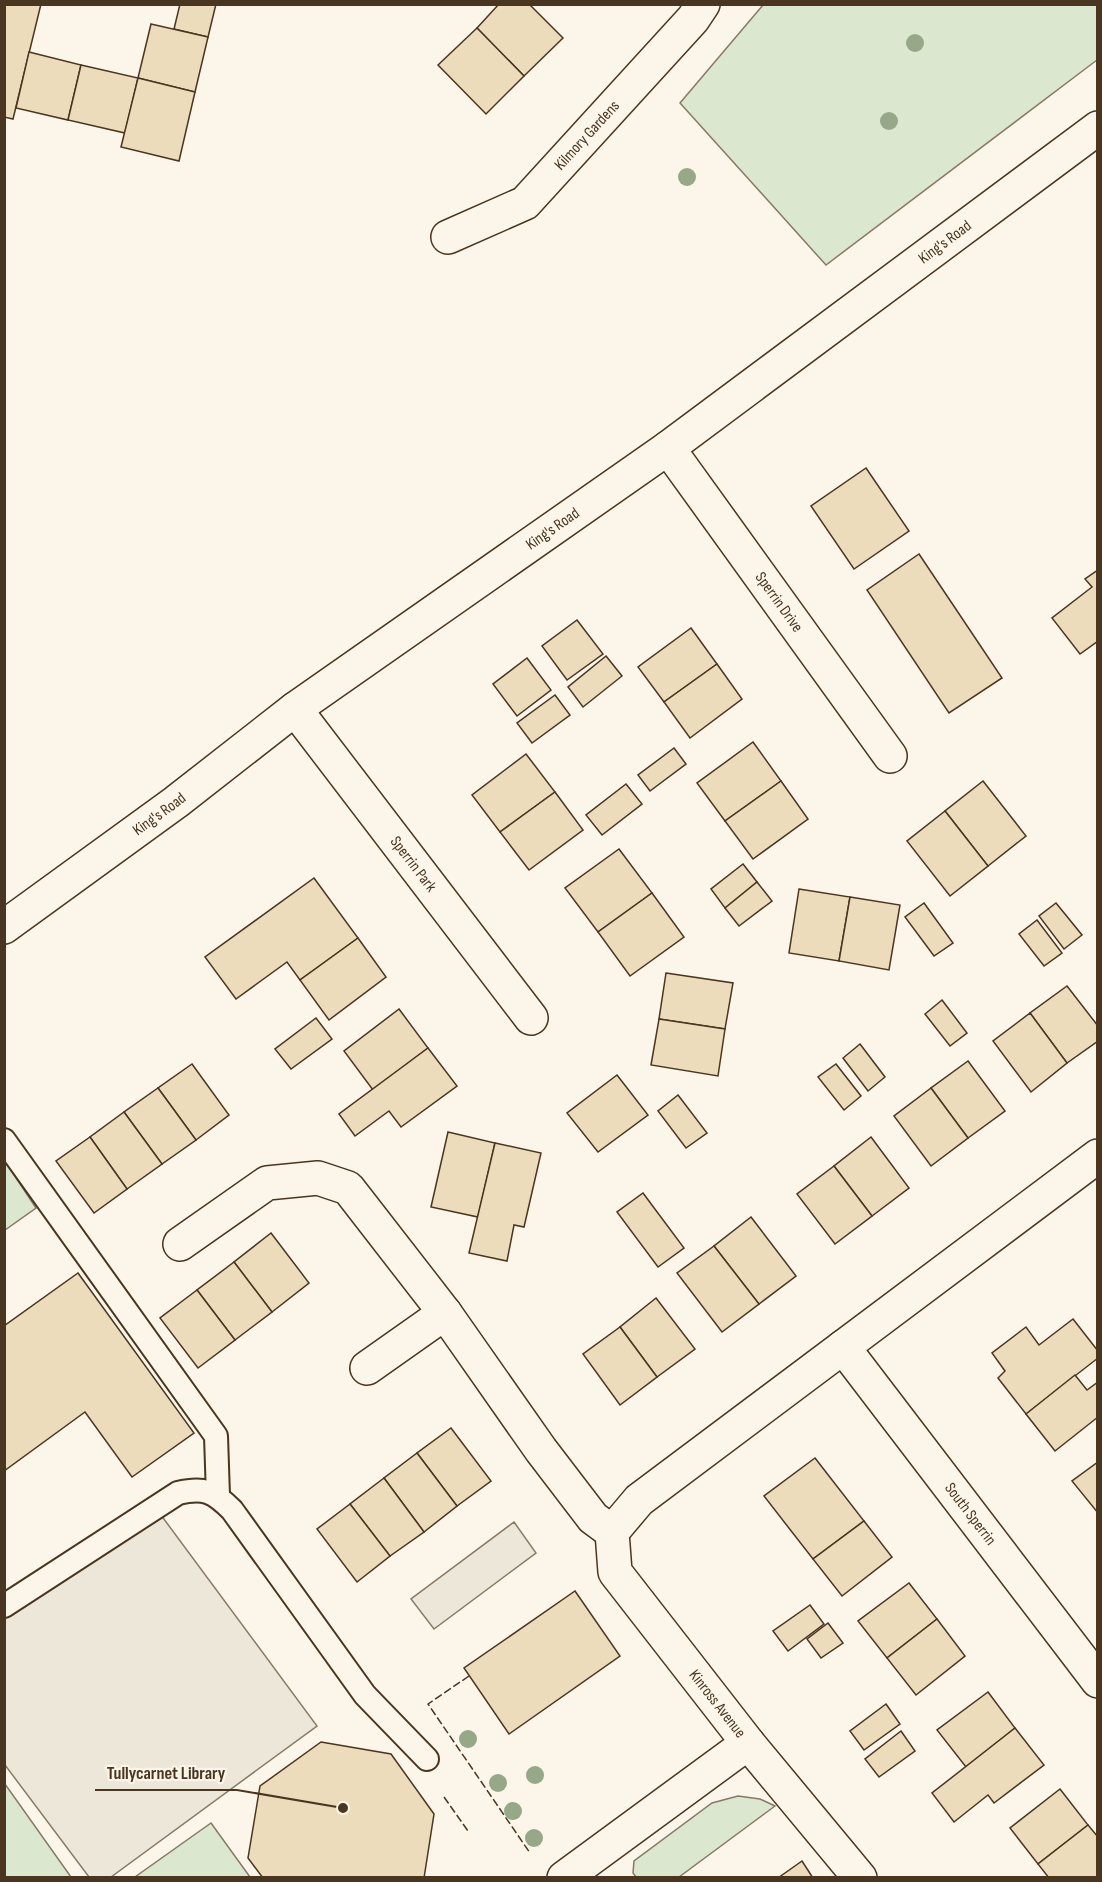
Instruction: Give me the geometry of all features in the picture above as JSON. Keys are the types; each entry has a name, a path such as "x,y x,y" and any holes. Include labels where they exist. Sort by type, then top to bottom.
{"street":[{"name":"Kilmory Gardens","path":"448,237 525,203 693,19 703,4"},
{"name":"King's Road","path":"4,927 176,802 296,709 668,448 1098,128"},
{"name":"Sperrin Drive","path":"668,448 890,756"},
{"name":"Sperrin Park","path":"296,709 531,1018"},
{"path":"180,1244 267,1184 318,1178 348,1188 445,1313 541,1450 593,1518 612,1532 639,1500 1098,1156"},
{"path":"367,1368 445,1313"},
{"name":"South Sperrin","path":"843,1347 1098,1681"},
{"name":"Kinross Avenue","path":"564,1878 748,1743 615,1572 612,1532"},
{"path":"748,1743 860,1878"}],"lane":[{"path":"4,1140 216,1436 218,1496"},
{"path":"4,1606 178,1493 198,1489 218,1496 232,1510 365,1695 427,1759"}],"green space":[{"path":"763,5 1097,5 1097,60 826,265 680,103"},
{"path":"5,1161 36,1208 4,1230"},
{"path":"5,1784 71,1877 5,1877"},
{"path":"738,1796 760,1799 775,1806 679,1877 636,1877 633,1873 634,1861 712,1803"},
{"path":"211,1823 250,1877 135,1877"}],"shaded area":[{"path":"155,1507 317,1726 111,1877 89,1877 5,1765 5,1606"},
{"path":"514,1522 536,1553 434,1629 411,1599"}],"building":[{"path":"4,4 41,4 13,119 4,117"},
{"path":"180,4 216,4 208,37 174,29"},
{"path":"499,4 529,4 563,38 524,76 477,28"},
{"path":"151,24 208,37 195,92 138,78"},
{"path":"477,28 524,76 486,114 438,65"},
{"path":"29,52 81,65 68,120 16,108"},
{"path":"81,65 138,78 125,133 68,120"},
{"path":"138,78 195,92 179,161 121,147"},
{"path":"866,468 909,531 854,569 811,506"},
{"path":"919,554 1002,678 949,713 867,590"},
{"path":"1098,570 1098,641 1080,654 1052,618 1092,587 1085,579"},
{"path":"577,620 603,654 567,680 542,646"},
{"path":"691,628 717,664 664,702 638,667"},
{"path":"606,656 622,676 583,707 568,687"},
{"path":"527,658 551,690 517,716 493,684"},
{"path":"717,664 742,699 690,738 664,702"},
{"path":"555,695 570,715 532,743 517,723"},
{"path":"753,742 781,781 725,821 697,783"},
{"path":"674,748 686,764 650,791 638,775"},
{"path":"526,754 555,792 500,832 472,795"},
{"path":"781,781 808,819 753,859 725,821"},
{"path":"983,781 1026,836 988,866 945,811"},
{"path":"626,784 642,804 602,835 586,815"},
{"path":"555,792 583,830 529,870 500,832"},
{"path":"945,811 988,866 950,896 907,841"},
{"path":"619,849 652,893 598,932 565,888"},
{"path":"743,864 757,882 725,908 711,889"},
{"path":"314,878 358,938 300,980 287,962 236,999 205,957"},
{"path":"757,882 772,901 739,926 725,908"},
{"path":"799,889 850,897 839,961 789,953"},
{"path":"652,893 684,937 630,976 598,932"},
{"path":"850,897 900,905 889,970 839,961"},
{"path":"924,903 953,943 934,956 905,917"},
{"path":"1056,903 1082,935 1064,949 1039,916"},
{"path":"1037,920 1062,953 1044,966 1019,934"},
{"path":"358,938 386,977 329,1020 300,980"},
{"path":"666,973 733,983 725,1029 659,1019"},
{"path":"1067,986 1098,1026 1098,1041 1067,1063 1030,1013"},
{"path":"942,1000 967,1033 950,1046 925,1014"},
{"path":"399,1009 428,1048 373,1090 344,1051"},
{"path":"1030,1013 1067,1063 1031,1092 993,1041"},
{"path":"316,1018 332,1039 291,1069 275,1049"},
{"path":"659,1019 725,1029 718,1076 651,1065"},
{"path":"860,1044 885,1077 868,1091 843,1058"},
{"path":"428,1048 457,1086 401,1127 389,1111 355,1136 339,1114"},
{"path":"968,1061 1005,1111 968,1138 931,1088"},
{"path":"192,1064 229,1115 196,1140 158,1088"},
{"path":"836,1064 861,1096 844,1110 818,1077"},
{"path":"617,1075 648,1115 598,1152 567,1113"},
{"path":"158,1088 196,1140 162,1164 124,1112"},
{"path":"931,1088 968,1138 931,1166 894,1116"},
{"path":"678,1095 707,1133 686,1148 658,1111"},
{"path":"124,1112 162,1164 127,1189 90,1137"},
{"path":"448,1132 495,1143 478,1217 431,1207"},
{"path":"90,1137 127,1189 94,1213 56,1161"},
{"path":"871,1137 909,1188 872,1216 834,1166"},
{"path":"495,1143 541,1153 524,1227 514,1225 507,1261 469,1253"},
{"path":"834,1166 872,1216 835,1244 797,1194"},
{"path":"643,1193 684,1248 658,1267 617,1212"},
{"path":"751,1217 796,1276 759,1304 714,1246"},
{"path":"271,1233 309,1283 272,1312 234,1262"},
{"path":"714,1246 759,1304 722,1332 677,1273"},
{"path":"234,1262 272,1312 235,1340 197,1290"},
{"path":"78,1273 194,1433 132,1477 85,1412 4,1471 4,1326"},
{"path":"197,1290 235,1340 198,1368 160,1318"},
{"path":"656,1298 695,1349 657,1377 620,1327"},
{"path":"1073,1319 1098,1351 1098,1358 1026,1414 998,1378 1005,1371 992,1353 1026,1327 1039,1345"},
{"path":"620,1327 657,1377 620,1405 583,1354"},
{"path":"1075,1375 1087,1390 1098,1382 1098,1417 1055,1451 1026,1414"},
{"path":"451,1428 491,1481 457,1506 417,1453"},
{"path":"417,1453 457,1506 424,1532 384,1478"},
{"path":"815,1458 864,1521 813,1559 764,1496"},
{"path":"1098,1462 1098,1513 1072,1481"},
{"path":"384,1478 424,1532 390,1556 350,1504"},
{"path":"350,1504 390,1556 357,1582 317,1529"},
{"path":"864,1521 892,1557 842,1596 813,1559"},
{"path":"909,1583 937,1619 887,1658 858,1621"},
{"path":"575,1591 620,1656 509,1734 464,1668"},
{"path":"810,1605 824,1624 788,1651 773,1631"},
{"path":"937,1619 965,1656 916,1695 887,1658"},
{"path":"828,1623 843,1643 821,1658 807,1639"},
{"path":"988,1692 1015,1728 966,1767 937,1730"},
{"path":"886,1704 900,1724 864,1750 850,1731"},
{"path":"1015,1728 1044,1765 994,1803 988,1795 954,1822 932,1793"},
{"path":"901,1731 915,1751 879,1777 865,1759"},
{"path":"321,1742 391,1754 434,1814 424,1878 263,1878 248,1858 260,1786"},
{"path":"1060,1789 1088,1825 1038,1864 1010,1828"},
{"path":"1088,1825 1098,1837 1098,1877 1049,1878 1038,1864"},
{"path":"802,1861 813,1878 778,1878"}],"fence":[{"path":"469,1676 428,1704 530,1853"},
{"path":"444,1797 468,1831"}],"place":[{"name":"Tullycarnet Library","path":"343,1808"}]}
